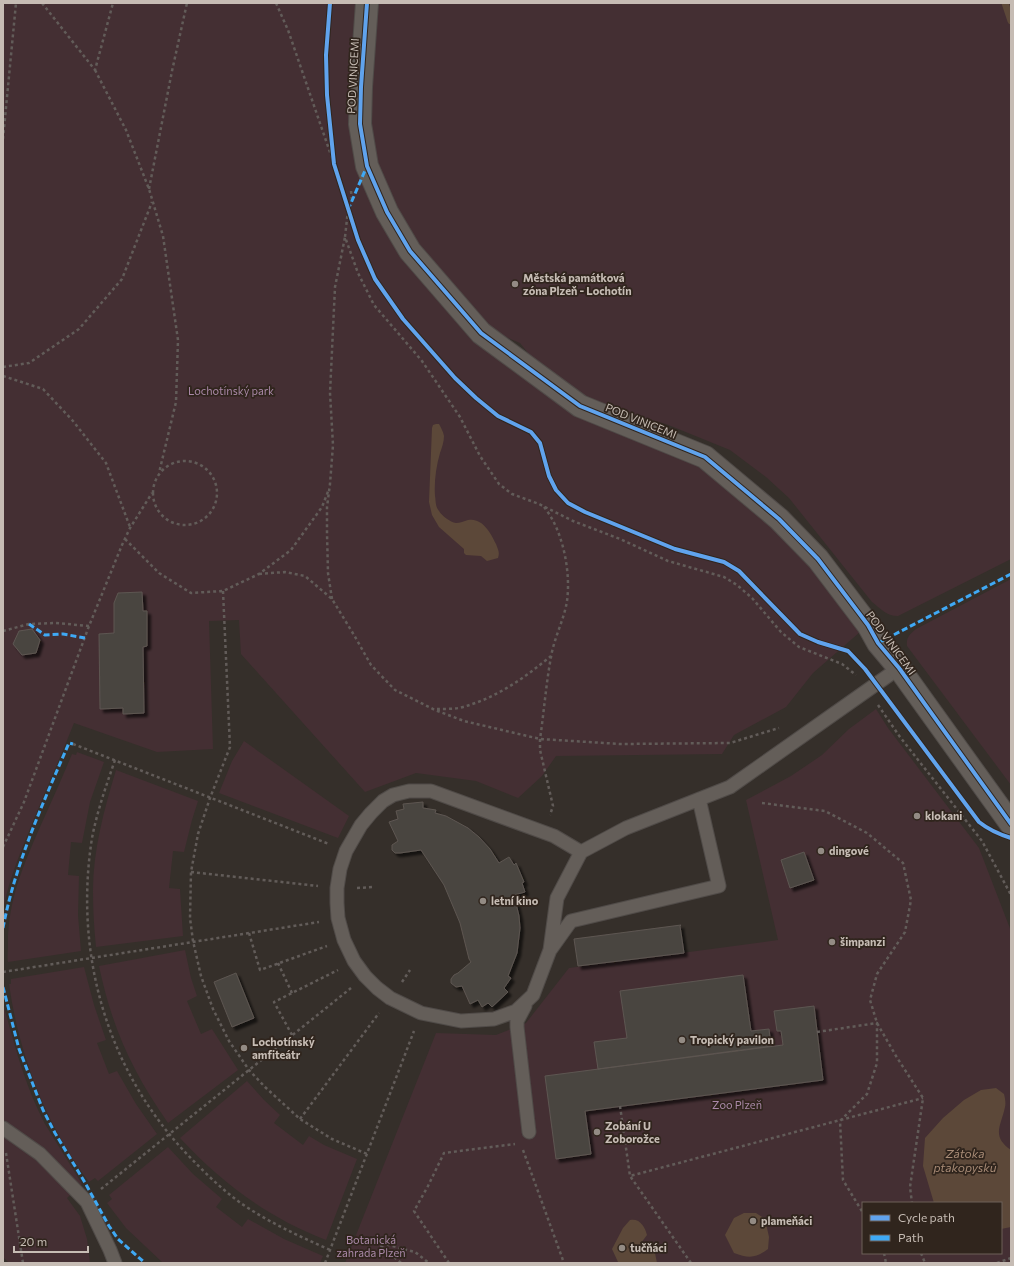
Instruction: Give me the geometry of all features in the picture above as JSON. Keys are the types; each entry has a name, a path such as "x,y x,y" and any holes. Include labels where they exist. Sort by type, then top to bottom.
{"street":[{"name":"POD VINICEMI","path":"367,3 360,124 367,166 387,212 410,251 482,333 580,406 705,457 779,519 818,559 868,626 878,643 899,668 1011,824"}],"lane":[{"path":"530,1132 517,1021 521,1012 533,995 550,950 557,898 581,852 626,828 730,787 899,668"},
{"path":"533,995 516,1011 501,1017 494,1019 461,1021 421,1013 390,998 377,988 365,976 354,961 344,940 338,918 337,888 340,869 346,851 361,825 383,801 393,795 409,791 431,791 554,836 581,852"},
{"path":"550,950 571,921 718,886 698,799"},
{"path":"3,1128 40,1154 87,1202 115,1263"},
{"path":"110,1250 124,1263"}],"path":[{"path":"3,139 16,3"},
{"path":"42,3 95,70 126,130 149,188 163,236 178,340 176,402 160,473"},
{"path":"95,70 113,3"},
{"path":"149,188 187,3"},
{"path":"276,3 288,30 336,172"},
{"path":"331,141 334,164"},
{"path":"3,367 29,363 79,329 122,279 153,201"},
{"path":"346,202 352,222"},
{"path":"332,599 328,573 327,541 327,507 333,444 330,393 335,287 345,237 348,210"},
{"path":"345,237 358,273 374,305 422,361 460,417 480,456 499,484 512,494 544,506 573,521 620,539 668,561 724,577 738,585 752,598 781,632 799,647 842,664 857,676 852,680"},
{"path":"3,376 43,389 73,421 106,463 130,528"},
{"path":"3,847 27,795 89,626 125,539 130,528 152,493 154,483 160,473 177,461 188,461 199,464 208,470 215,478 218,489 218,500 214,510 207,518 198,524 187,526 177,525 167,520 159,513 154,504 152,493"},
{"path":"125,539 159,573 192,593 224,591 259,574 291,550 322,507 330,484"},
{"path":"544,506 556,527 560,538 564,550 568,574 566,601 551,656 540,739 540,750 553,806 546,833"},
{"path":"259,574 285,572 305,576 332,599 371,665 395,690 435,710 464,721 540,739 620,744 730,743 760,735 786,725"},
{"path":"224,591 230,746 198,834 191,872 190,918 193,942 201,976 213,1010 229,1041 249,1070 265,1087 300,1118 332,1139 367,1154"},
{"path":"3,631 29,624 56,623 89,626"},
{"path":"435,710 458,708 483,700 509,688 532,672 551,656"},
{"path":"867,691 900,737 982,841 1011,895"},
{"path":"73,744 334,847"},
{"path":"115,760 102,798 92,838 88,878 87,918 91,958 103,1012 115,1045 137,1089 152,1112 169,1135 203,1172 242,1203 284,1230 330,1250"},
{"path":"762,803 825,811 867,832 903,863 911,900 905,932 876,974 870,1000 878,1023 896,1056 923,1098 910,1187 912,1202"},
{"path":"191,872 324,887"},
{"path":"3,972 325,921"},
{"path":"248,933 260,970 332,944"},
{"path":"278,963 292,993"},
{"path":"292,1035 274,1002 342,967"},
{"path":"97,1192 354,985"},
{"path":"300,1118 381,1010"},
{"path":"817,1032 878,1023"},
{"path":"862,1211 843,1180 840,1120 867,1094 877,1063 878,1023"},
{"path":"325,1263 416,1028"},
{"path":"630,1176 923,1098"},
{"path":"620,1106 630,1176 691,1263"},
{"path":"449,1263 414,1211 444,1153 521,1144 564,1263"},
{"path":"5,1146 23,1263"},
{"path":"401,1263 377,1242 415,1252 430,1263"},
{"path":"997,1263 1011,1258"}],"green space":[{"name":"Lochotínský park","path":"3,3 1011,3 1011,559 898,616 890,615 872,602 789,498 766,477 730,450 666,424 597,405 532,358 520,343 496,333 580,406 705,457 868,625 813,673 786,707 734,735 722,754 556,756 542,776 518,798 476,781 416,773 365,792 241,654 239,620 209,621 213,749 157,752 74,723 20,855 10,883 3,912"},
{"path":"1011,579 1011,785 907,646 907,640 916,629"},
{"name":"Zoo Plzeň","path":"876,709 888,728 979,848 1011,931 1011,1263 345,1263 436,1033 496,1035 526,1023 569,968 778,940 746,800 791,776 822,755 849,729"},
{"path":"244,741 349,816 338,838 219,793 232,761"},
{"path":"77,752 104,762 90,802 82,843 71,842 68,875 79,876 78,915 81,951 8,962 8,931 17,885 72,754 76,755"},
{"path":"116,770 198,801 184,852 173,851 169,888 180,889 183,936 96,947 93,876 103,815"},
{"path":"185,950 191,978 197,996 187,1001 201,1034 212,1029 238,1070 168,1123 144,1085 125,1048 110,1009 99,966"},
{"path":"84,967 94,1005 106,1040 97,1043 109,1074 117,1071 136,1104 157,1134 98,1181 95,1178 89,1182 60,1137 47,1113 27,1063 9,984 11,984 11,979"},
{"path":"3,1003 21,1065 38,1110 82,1184 67,1198 80,1216 87,1239 90,1263 9,1263 3,1257"},
{"path":"247,1081 280,1115 274,1123 303,1145 309,1136 324,1145 357,1159 326,1240 284,1221 247,1198 196,1155 180,1138"},
{"path":"168,1147 193,1174 222,1199 216,1207 242,1227 248,1219 284,1239 323,1256 320,1263 162,1262 126,1228 107,1203 112,1199 109,1195"}],"water":[{"path":"439,424 444,436 436,474 435,491 437,507 444,517 454,522 458,523 473,520 482,523 489,531 496,544 499,553 498,558 487,561 481,556 466,555 464,553 464,549 439,527 432,515 429,502 432,428 433,425"},
{"name":"Zátoka ptakopysků","path":"996,1088 1004,1094 1005,1107 999,1135 1005,1145 1011,1150 1011,1227 1002,1229 1002,1202 934,1202 923,1166 925,1138 943,1118 964,1100 981,1090"},
{"path":"744,1213 756,1213 765,1219 769,1237 768,1249 759,1255 747,1257 734,1253 725,1235 734,1218"},
{"path":"630,1220 637,1220 645,1229 647,1235 641,1243 643,1251 655,1253 657,1263 618,1262 612,1249 623,1228"}],"building":[{"path":"142,592 143,611 147,611 147,646 143,647 144,713 123,714 123,708 100,709 99,634 114,633 114,603 118,593"},
{"path":"32,629 40,640 36,653 22,655 13,644 19,631"},
{"name":"letní kino","path":"423,802 423,808 436,810 435,813 446,816 468,828 490,849 499,863 509,857 514,865 516,863 524,882 522,883 525,892 514,895 520,928 517,953 508,976 511,978 504,988 508,992 492,1007 488,1003 482,1007 478,1000 470,1004 462,986 456,987 451,983 451,979 454,975 471,962 460,923 444,885 421,850 395,853 392,850 392,845 398,841 389,822 398,819 396,811 404,809 403,804"},
{"path":"804,852 814,880 790,888 781,860"},
{"path":"681,925 684,953 578,966 574,939"},
{"path":"236,973 254,1018 232,1027 214,982"},
{"path":"743,975 751,1031 769,1029 771,1046 598,1069 594,1042 627,1038 620,991"},
{"path":"814,1006 823,1080 585,1111 591,1154 556,1159 545,1076 783,1045 781,1031 777,1031 774,1011"}],"waterway":[{"path":"1005,3 1011,21"}],"marked path":[{"path":"348,210 367,166"},
{"path":"878,643 1011,574"},
{"path":"29,624 45,635 63,634 85,638"},
{"path":"3,928 8,904 22,857 49,788 69,743 73,744"},
{"path":"3,987 19,1049 43,1110 109,1226 118,1239 145,1263"}],"cycle path":[{"path":"330,3 326,55 327,95 334,164 358,240 375,279 403,319 455,378 476,398 498,416 531,432 540,443 549,476 556,490 568,503 585,512 675,549 724,562 739,571 800,634 818,642 848,651 865,669 979,822 994,832 1011,838"},
{"path":"367,3 360,124 367,166 387,212 410,251 481,333 580,406 705,457 779,519 818,559 868,625 878,643 899,668 1011,824"}],"place":[{"name":"Městská památková zóna Plzeň - Lochotín","path":"515,284"},
{"name":"klokani","path":"917,816"},
{"name":"dingové","path":"821,851"},
{"name":"letní kino","path":"483,901"},
{"name":"šimpanzi","path":"832,942"},
{"name":"Tropický pavilon","path":"682,1040"},
{"name":"Lochotínský amfiteátr","path":"244,1048"},
{"name":"Zobání U Zoborožce","path":"597,1132"},
{"name":"plameňáci","path":"753,1221"},
{"name":"tučňáci","path":"622,1248"}],"park label":[{"name":"Botanická zahrada Plzeň","path":"371,1246"}]}
